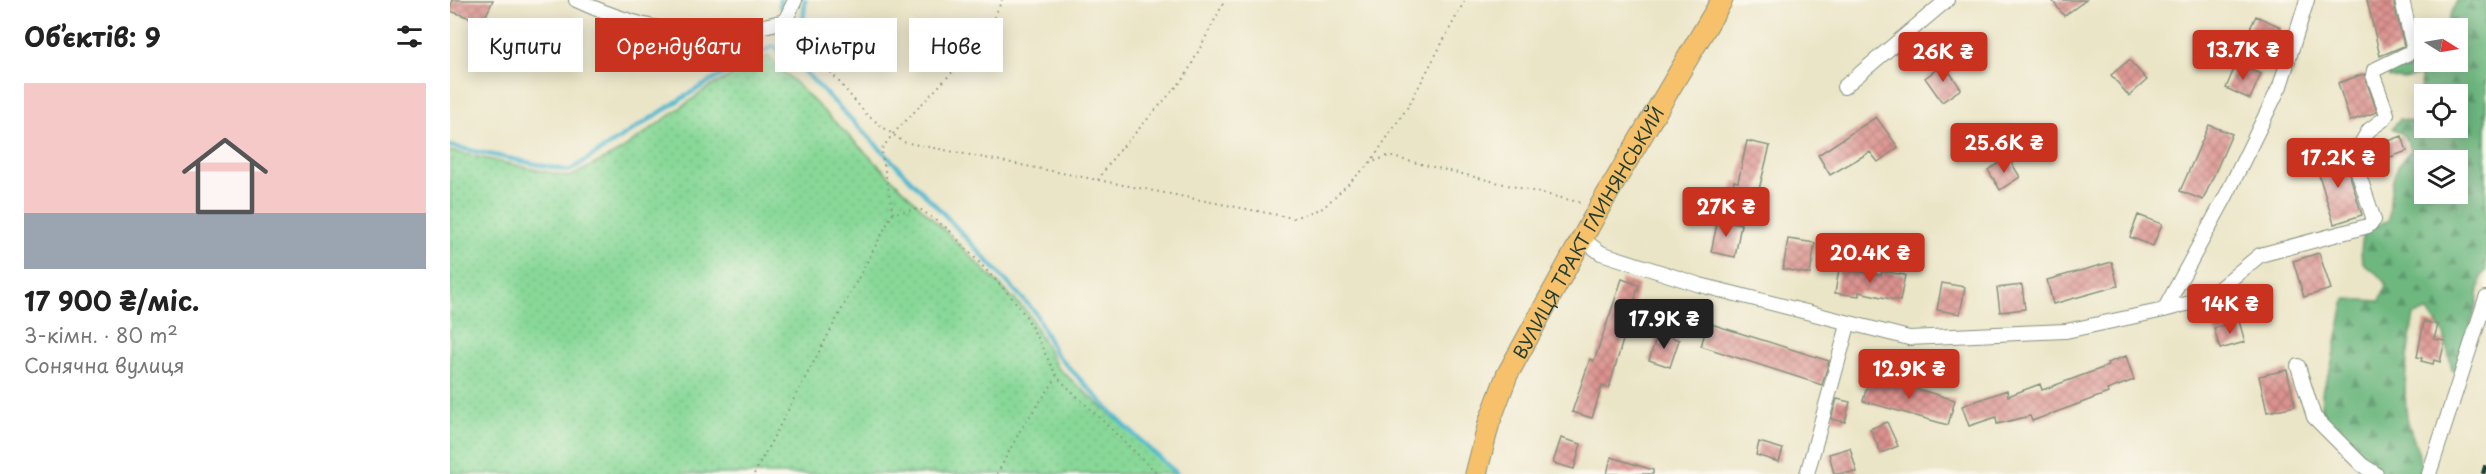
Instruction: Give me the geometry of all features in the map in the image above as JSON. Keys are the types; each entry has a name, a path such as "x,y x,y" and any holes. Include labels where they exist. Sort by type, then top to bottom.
{"main road":[{"name":"ВУЛИЦЯ ТРАКТ ГЛИНЯНСЬКИЙ","path":"1476,474 1489,423 1507,375 1599,208 1722,0"}],"street":[{"path":"576,0 631,23 667,32 755,29 775,24"},
{"path":"786,18 795,0"},
{"path":"1844,87 1947,0"},
{"path":"2164,310 2226,196 2280,86 2307,0"},
{"path":"1582,239 1601,253 1700,285 1848,325 1909,338 2066,331 2208,298 2260,255 2368,226 2374,220 2353,157 2369,130 2387,114 2373,75 2374,70 2411,52 2413,46 2402,0"},
{"path":"2429,474 2486,298"},
{"path":"1807,474 1848,325"},
{"path":"2298,366 2314,417 2362,465 2376,474"}],"path":[{"path":"754,474 893,213 881,150 893,134 985,38 1002,0"},
{"path":"1098,180 1113,158 1185,77 1225,0"},
{"path":"829,72 867,115 903,142 1293,218 1323,208 1370,163 1409,105 1465,0"},
{"path":"1370,163 1388,156 1599,208"},
{"path":"893,213 920,209 949,230 1014,300 1027,318 1057,377 1158,474"},
{"path":"997,474 1021,429 1057,377"}],"green space":[{"path":"2457,0 2486,0 2486,270 2481,276 2477,303 2458,370 2452,370 2444,334 2428,311 2414,315 2406,366 2405,392 2407,417 2419,456 2421,471 2420,474 2381,474 2320,414 2323,387 2331,367 2345,299 2380,301 2386,285 2363,262 2361,249 2363,236 2375,226 2389,220 2394,175 2411,150 2404,135 2392,128 2400,119 2414,122 2414,138 2468,138 2468,84 2421,84 2421,75 2404,79 2389,77 2389,66 2414,58 2414,72 2468,72 2468,18 2449,18"},
{"path":"768,56 775,63 775,72 784,72 1028,313 1057,367 1178,474 450,474 450,151 570,177 620,151 708,88 738,72 763,72 763,59"}],"building":[{"path":"452,0 493,0 485,18 471,18 450,11"},
{"path":"2052,0 2086,0 2064,16"},
{"path":"2367,0 2393,0 2404,46 2380,56"},
{"path":"2256,16 2281,27 2270,50 2245,39"},
{"path":"2129,60 2147,80 2129,96 2111,75"},
{"path":"1944,64 1961,89 1942,102 1925,78"},
{"path":"2236,64 2261,74 2250,99 2226,88"},
{"path":"2364,74 2377,112 2350,121 2338,83"},
{"path":"1876,117 1898,147 1878,162 1870,152 1830,175 1818,155"},
{"path":"2209,125 2232,134 2203,200 2180,191"},
{"path":"2402,136 2407,151 2377,162 2372,147"},
{"path":"1747,141 1770,146 1753,213 1740,210 1743,197 1731,194 1734,181 1738,182"},
{"path":"2343,153 2362,215 2334,224 2315,162"},
{"path":"2008,157 2020,177 2000,190 1988,170"},
{"path":"2138,215 2162,224 2153,246 2130,237"},
{"path":"1718,219 1741,224 1735,257 1711,252"},
{"path":"1788,239 1815,243 1810,274 1783,269"},
{"path":"2319,253 2331,289 2304,297 2293,261"},
{"path":"2112,262 2118,286 2053,304 2047,280"},
{"path":"1839,269 1881,275 1882,271 1905,275 1900,301 1859,292 1859,296 1835,293"},
{"path":"1622,279 1639,285 1609,388 1602,386 1592,418 1572,412 1590,359 1594,361"},
{"path":"1942,283 1965,287 1960,314 1937,310"},
{"path":"2022,285 2025,309 2000,312 1997,288"},
{"path":"2239,321 2245,342 2220,349 2214,328"},
{"path":"2424,321 2438,325 2434,339 2445,341 2440,362 2434,360 2433,364 2421,361 2422,358 2417,357"},
{"path":"1708,323 1829,361 1822,385 1701,346"},
{"path":"1658,333 1679,340 1670,367 1649,360"},
{"path":"2126,356 2134,380 2107,390 2108,393 2032,421 2030,416 1997,424 1996,417 1969,426 1962,406 2007,390 2008,396 2040,384 2042,390 2108,366 2107,363"},
{"path":"2287,370 2295,406 2267,412 2259,376"},
{"path":"1870,375 1955,400 1948,425 1863,401"},
{"path":"1837,399 1850,402 1845,422 1831,419"},
{"path":"1887,422 1898,446 1881,453 1870,429"},
{"path":"1561,438 1581,444 1574,469 1553,463"},
{"path":"1759,442 1783,449 1779,462 1756,455"},
{"path":"1850,448 1857,472 1834,474 1829,454"},
{"path":"1611,457 1653,470 1653,474 1607,474"}],"waterway":[{"path":"780,0 780,7"},
{"path":"804,18 805,0"},
{"path":"450,146 569,171 692,92 773,46 775,48"},
{"path":"805,72 943,213 1035,312 1055,353 1125,426 1177,474"}],"railway":[{"path":"2483,474 2486,464"}]}
